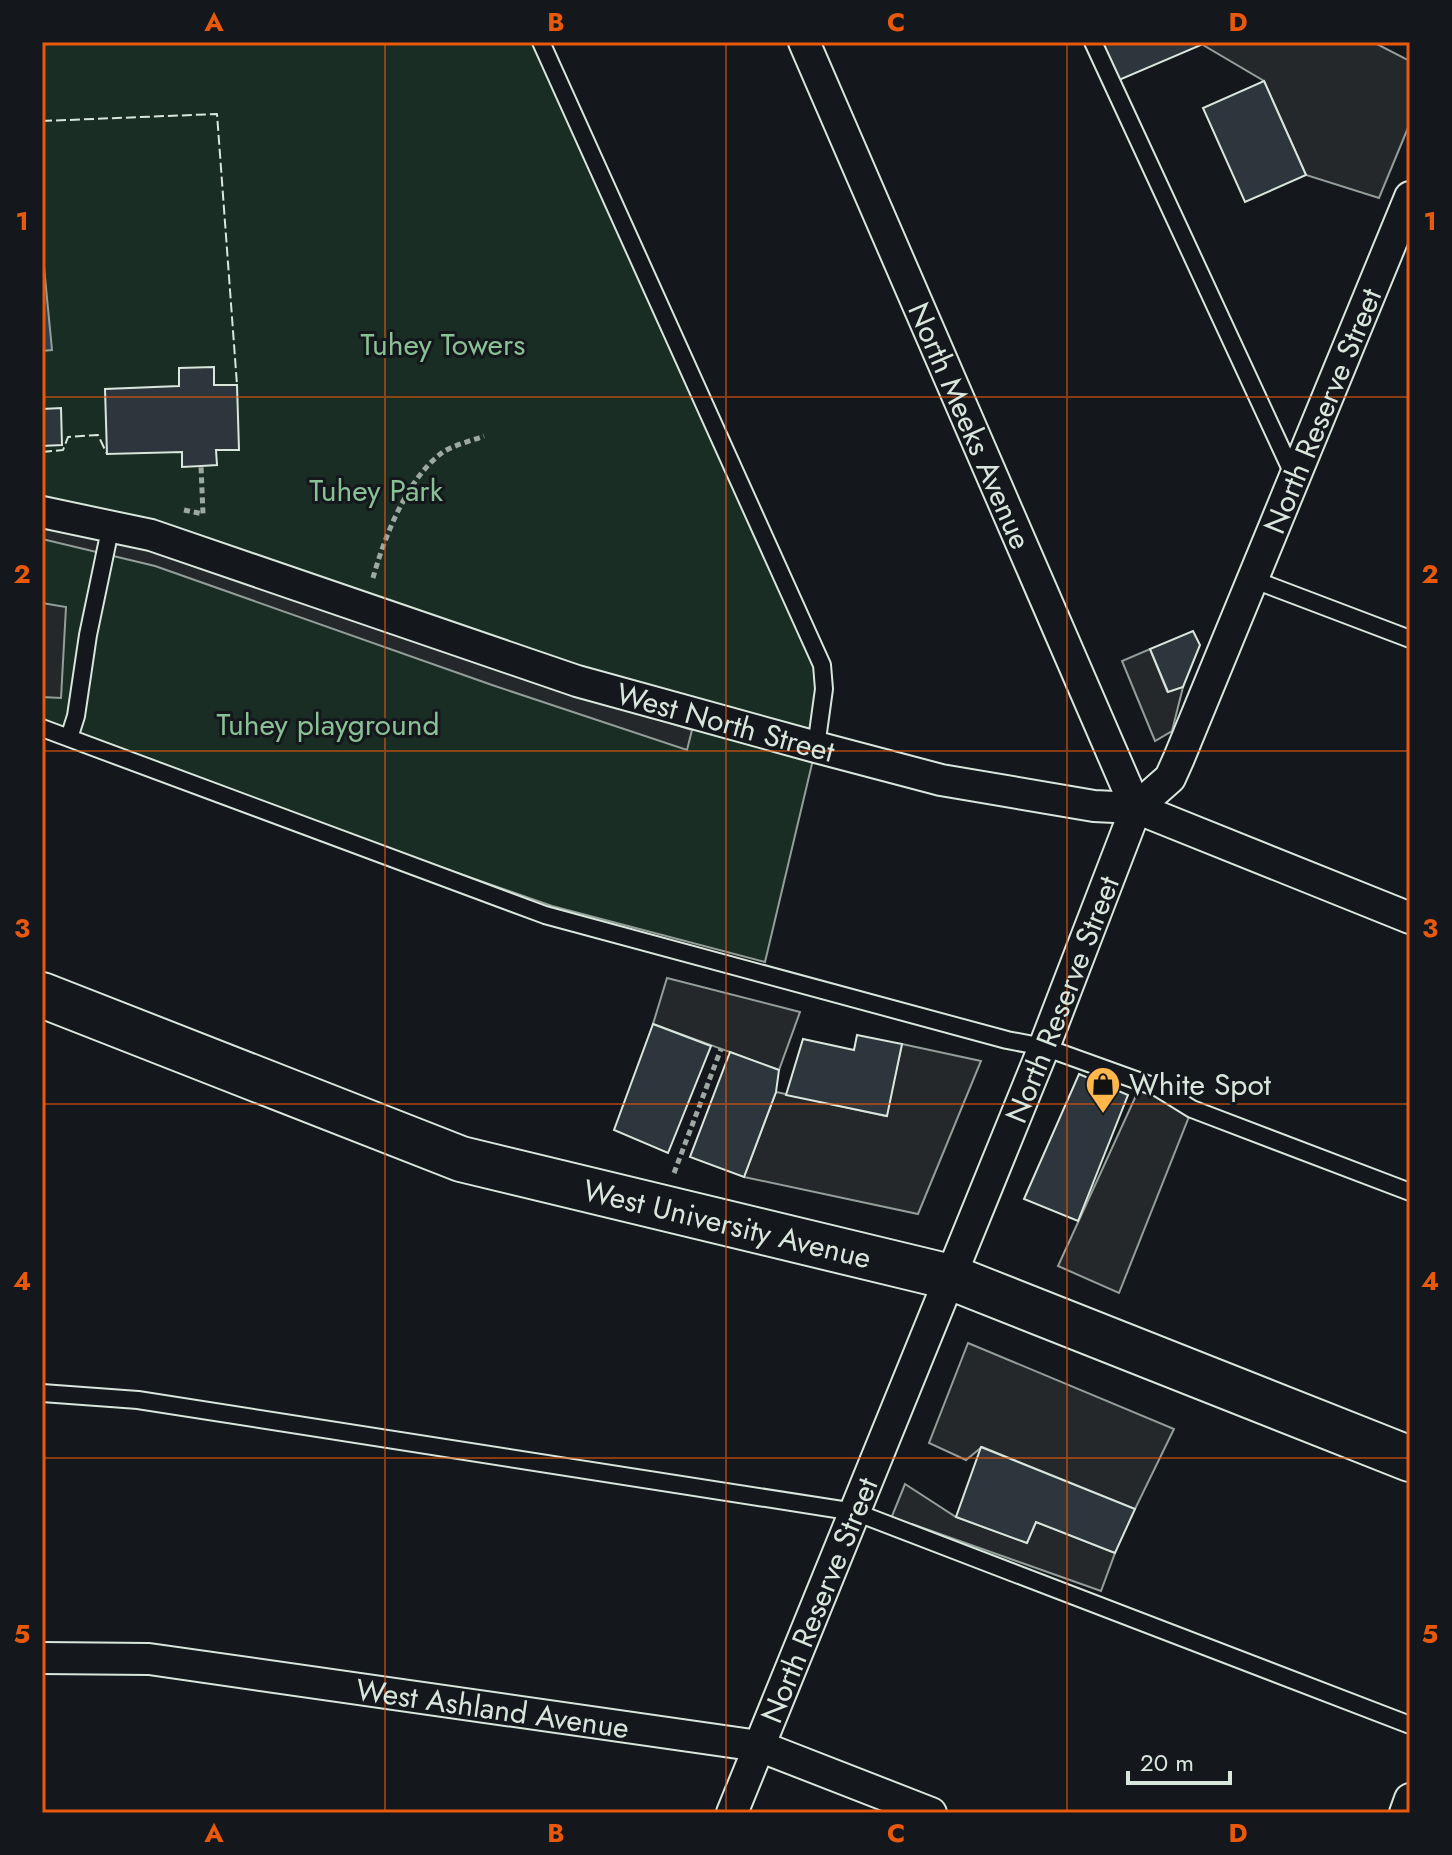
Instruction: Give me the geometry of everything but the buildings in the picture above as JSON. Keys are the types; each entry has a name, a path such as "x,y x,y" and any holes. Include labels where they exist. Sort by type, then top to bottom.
{"street":[{"name":"North Meeks Avenue","path":"804,42 1136,808"},
{"name":"North Reserve Street","path":"732,1813 1044,1047 1136,808 1170,778 1410,197"},
{"name":"West North Street","path":"42,512 151,535 577,681 816,747 941,780 1094,806 1136,808 1410,918"},
{"name":"West University Avenue","path":"42,995 461,1159 950,1277 1410,1459"},
{"name":"West Ashland Avenue","path":"42,1658 149,1659 759,1746 931,1813"},
{"path":"1405,1813 1410,1799"}],"lane":[{"path":"541,42 822,665 824,689 816,747"},
{"path":"1093,42 1295,477"},
{"path":"69,738 76,716 88,635 111,525"},
{"path":"1252,579 1410,639"},
{"path":"42,728 545,915 1007,1040 1044,1047 1158,1088 1192,1109 1410,1192"},
{"path":"42,1393 138,1400 855,1512 1410,1725"}],"path":[{"path":"364,606 379,556 411,487 443,452 484,436"},
{"path":"174,508 203,514 201,466"},
{"path":"672,1178 721,1049"}],"green space":[{"name":"Tuhey Park","path":"42,42 541,42 822,665 816,747 765,962 552,906 42,728"}],"shaded area":[{"path":"1198,42 1373,42 1410,61 1410,123 1379,198 1306,175 1264,81"},
{"path":"42,525 185,560 692,730 687,750 155,566 42,539"},
{"path":"42,603 66,607 61,698 42,697"},
{"path":"1150,649 1167,691 1183,687 1172,731 1155,741 1122,661"},
{"path":"667,978 800,1012 779,1070 653,1024"},
{"path":"902,1044 981,1061 918,1214 744,1177 776,1092 886,1116"},
{"path":"1139,1089 1192,1109 1119,1293 1058,1266"},
{"path":"968,1343 1174,1429 1135,1509 982,1447 966,1460 929,1443"},
{"path":"905,1484 956,1517 1027,1543 1036,1522 1115,1553 1101,1591 912,1524 888,1526"}],"water":[{"path":"42,246 52,350 42,351"}],"fence":[{"path":"42,121 217,114 237,385"},
{"path":"42,452 63,450 68,437 98,435 107,454"}],"place":[{"name":"White Spot","path":"1103,1115"}],"park label":[{"name":"Tuhey Towers","path":"443,344"},
{"name":"Tuhey playground","path":"328,724"}]}
